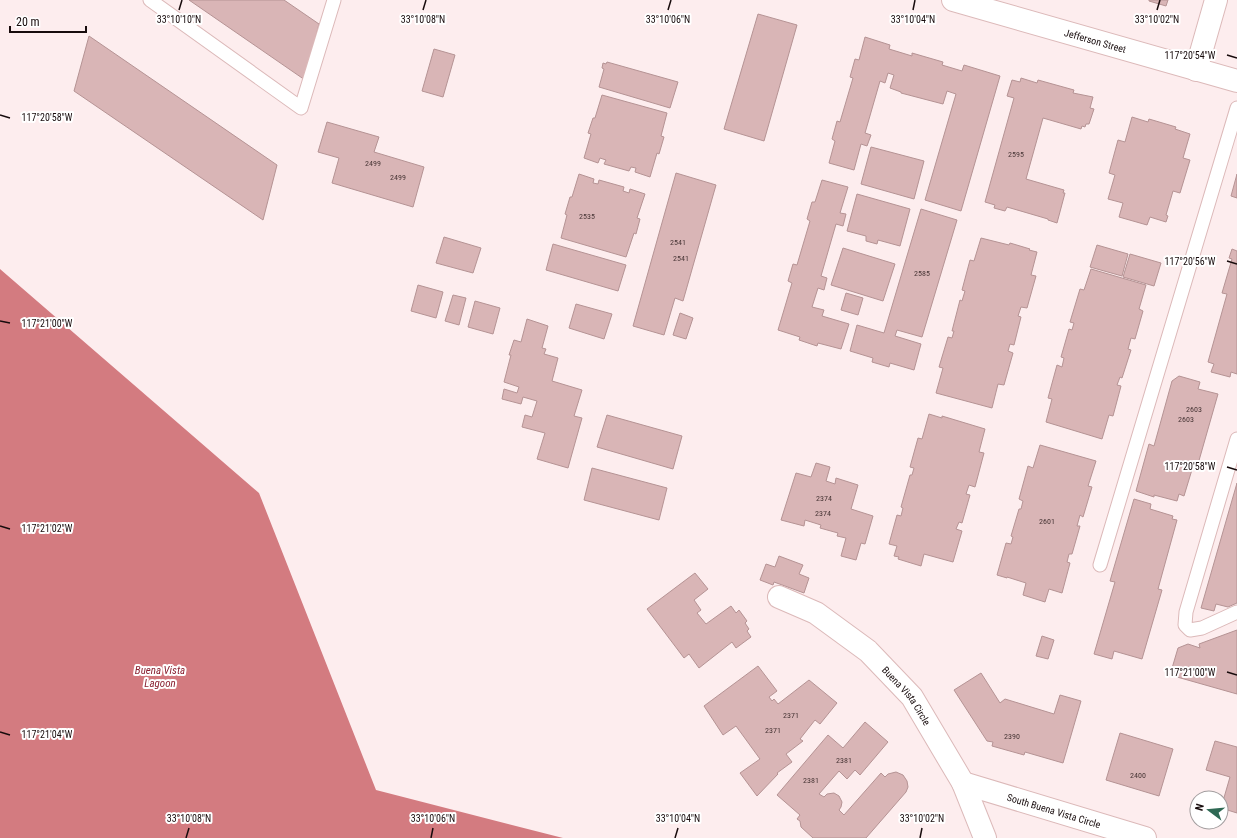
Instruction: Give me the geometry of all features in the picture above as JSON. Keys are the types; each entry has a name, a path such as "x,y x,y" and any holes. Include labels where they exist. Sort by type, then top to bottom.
{"street":[{"name":"Jefferson Street","path":"953,0 1237,81"},
{"path":"1196,70 1216,0"},
{"name":"Buena Vista Circle","path":"779,597 816,614 868,651 912,697 963,782 985,838"},
{"name":"South Buena Vista Circle","path":"963,782 1145,838"}],"lane":[{"path":"150,0 301,108 334,0"},
{"path":"1100,566 1237,108"},
{"path":"1237,439 1186,612 1185,625 1190,630 1202,628 1237,612"}],"water":[{"name":"Buena Vista Lagoon","path":"0,269 259,493 376,790 563,838 0,838"}],"building":[{"path":"189,0 284,0 319,24 305,80"},
{"path":"1149,0 1168,0 1166,6"},
{"path":"758,14 797,25 764,141 724,129"},
{"path":"89,36 277,165 263,220 74,91"},
{"path":"865,37 890,45 889,49 912,56 912,53 943,62 942,65 962,71 964,65 1000,76 961,211 925,200 956,94 947,91 943,104 901,93 890,88 894,75 888,73 885,83 880,81 865,133 871,135 867,146 861,144 854,170 829,163 835,141 832,139 837,121 840,122 853,78 850,77 855,59 859,60"},
{"path":"434,49 455,55 443,97 422,91"},
{"path":"607,62 678,82 670,108 599,87 604,69 602,68 603,63 606,64"},
{"path":"1021,78 1037,83 1038,80 1074,90 1073,93 1093,97 1090,108 1094,109 1089,124 1086,124 1085,127 1082,126 1081,129 1043,118 1026,179 1064,190 1063,193 1065,193 1057,223 1007,207 1005,211 994,208 995,205 985,202 1014,98 1007,96 1012,80 1020,82"},
{"path":"602,95 667,113 661,136 664,137 659,154 657,153 650,177 635,172 636,168 631,167 629,171 604,164 606,160 600,158 598,163 584,158 591,134 588,133 593,118 595,118"},
{"path":"1132,117 1148,122 1149,119 1176,127 1175,129 1190,134 1183,158 1190,160 1180,193 1173,191 1166,215 1168,216 1166,222 1150,217 1147,225 1119,217 1123,203 1108,199 1115,175 1109,173 1118,140 1125,142"},
{"path":"327,122 379,137 374,152 424,167 413,207 332,183 339,158 318,152"},
{"path":"871,147 924,161 914,199 861,184"},
{"path":"676,173 716,185 683,301 675,298 664,335 633,326"},
{"path":"579,174 594,179 593,183 598,184 599,180 624,187 623,191 629,193 630,189 645,194 637,218 640,219 636,234 634,233 626,257 561,238 567,215 565,214"},
{"path":"1237,174 1237,198 1231,196"},
{"path":"822,180 848,187 840,213 846,214 843,226 836,224 821,276 827,278 824,290 818,288 812,307 824,310 822,316 849,324 841,349 818,343 817,346 799,340 800,337 778,330 792,283 788,281 793,264 797,265 810,221 807,219 812,202 815,202"},
{"path":"857,194 910,209 900,246 878,240 877,244 866,241 866,236 847,231"},
{"path":"921,209 957,220 922,337 897,330 895,336 921,344 914,370 890,363 889,367 872,362 873,358 850,351 857,325 884,333"},
{"path":"444,237 481,248 473,273 436,263"},
{"path":"981,238 1009,245 1010,243 1037,252 1031,275 1036,276 1027,308 1021,307 1018,316 1021,317 1014,345 1010,344 1008,351 1013,353 1004,385 998,384 992,408 936,393 943,368 939,367 948,337 952,338 954,331 952,331 960,300 962,301 965,291 962,290 970,260 974,261"},
{"path":"553,244 626,265 618,291 546,270"},
{"path":"1097,245 1128,254 1122,276 1090,267"},
{"path":"843,248 895,264 883,301 831,285"},
{"path":"1232,249 1237,251 1237,374 1231,372 1230,377 1211,372 1214,364 1208,362 1227,294 1222,293 1232,259 1229,258"},
{"path":"1130,254 1161,263 1154,286 1123,277"},
{"path":"1091,269 1146,285 1139,309 1143,311 1135,339 1131,338 1128,349 1131,350 1122,378 1120,377 1117,385 1121,386 1113,416 1109,415 1102,439 1046,422 1052,399 1048,398 1057,365 1062,367 1064,358 1061,357 1069,329 1072,330 1074,323 1070,322 1080,289 1084,290"},
{"path":"418,285 443,292 436,318 411,311"},
{"path":"846,293 863,298 858,315 841,310"},
{"path":"453,295 466,298 459,325 445,321"},
{"path":"475,301 500,308 493,334 468,327"},
{"path":"576,304 612,314 604,339 569,328"},
{"path":"680,313 693,318 686,339 673,335"},
{"path":"527,319 548,326 542,348 546,349 544,354 558,358 552,381 582,390 574,416 582,418 568,468 537,459 545,433 522,427 525,415 532,417 537,401 523,397 521,404 502,399 504,389 517,393 519,387 504,382 511,355 509,355 514,340 521,342"},
{"path":"1179,376 1200,382 1198,389 1218,394 1198,464 1194,463 1184,496 1179,494 1177,501 1154,495 1154,497 1136,491 1149,444 1154,446 1172,381"},
{"path":"929,414 942,418 942,416 985,429 979,452 984,453 975,487 969,485 966,494 970,495 962,523 959,522 956,529 962,531 953,562 924,554 921,566 898,559 899,557 894,556 897,546 889,544 897,515 901,516 903,508 901,507 910,475 912,475 914,468 910,467 918,438 922,439"},
{"path":"607,415 682,436 673,469 597,447"},
{"path":"1040,445 1096,461 1088,486 1092,487 1083,517 1080,515 1077,526 1080,526 1072,554 1069,554 1067,562 1070,563 1062,593 1049,589 1045,602 1023,595 1026,583 997,575 1006,543 1011,544 1013,537 1011,536 1019,509 1021,509 1023,501 1019,499 1028,466 1033,468"},
{"path":"816,463 830,467 826,481 835,484 836,478 858,485 851,509 873,516 865,544 861,543 856,560 841,556 846,538 837,536 838,533 820,528 821,525 805,520 804,526 781,520 796,473 811,477"},
{"path":"592,468 667,488 659,520 584,500"},
{"path":"1237,483 1237,603 1228,607 1216,604 1214,611 1201,608"},
{"path":"1134,499 1151,504 1150,509 1173,516 1172,519 1177,520 1158,589 1162,590 1142,659 1114,651 1112,659 1094,654 1115,582 1110,581"},
{"path":"779,556 803,565 799,574 809,578 804,593 774,582 773,585 760,580 766,564 775,567"},
{"path":"695,573 708,589 694,600 701,610 697,613 706,624 731,606 736,613 739,610 747,621 745,623 749,629 747,631 751,637 736,648 732,642 699,668 689,654 684,658 647,609"},
{"path":"1237,630 1237,694 1170,675 1178,648 1188,644 1200,648 1199,644"},
{"path":"1042,636 1054,640 1048,659 1036,656"},
{"path":"758,666 777,691 769,697 772,701 774,699 778,704 809,680 837,703 820,724 815,720 800,739 803,741 786,754 792,762 777,773 778,774 757,796 740,773 760,759 736,726 723,735 704,706"},
{"path":"981,673 1000,703 1005,699 1054,714 1060,695 1081,701 1063,763 1025,752 1024,755 992,746 993,742 987,741 954,690"},
{"path":"865,722 888,742 860,775 855,770 847,779 839,771 819,794 824,797 827,794 834,793 839,796 842,802 839,810 844,815 881,773 885,777 888,774 896,772 903,775 907,781 908,787 906,792 866,838 813,838 801,827 800,821 797,819 800,815 777,795 828,735 843,748"},
{"path":"1120,733 1173,749 1159,796 1106,780"},
{"path":"1215,741 1237,747 1237,813 1229,810 1229,790 1226,790 1230,777 1206,770"}]}
